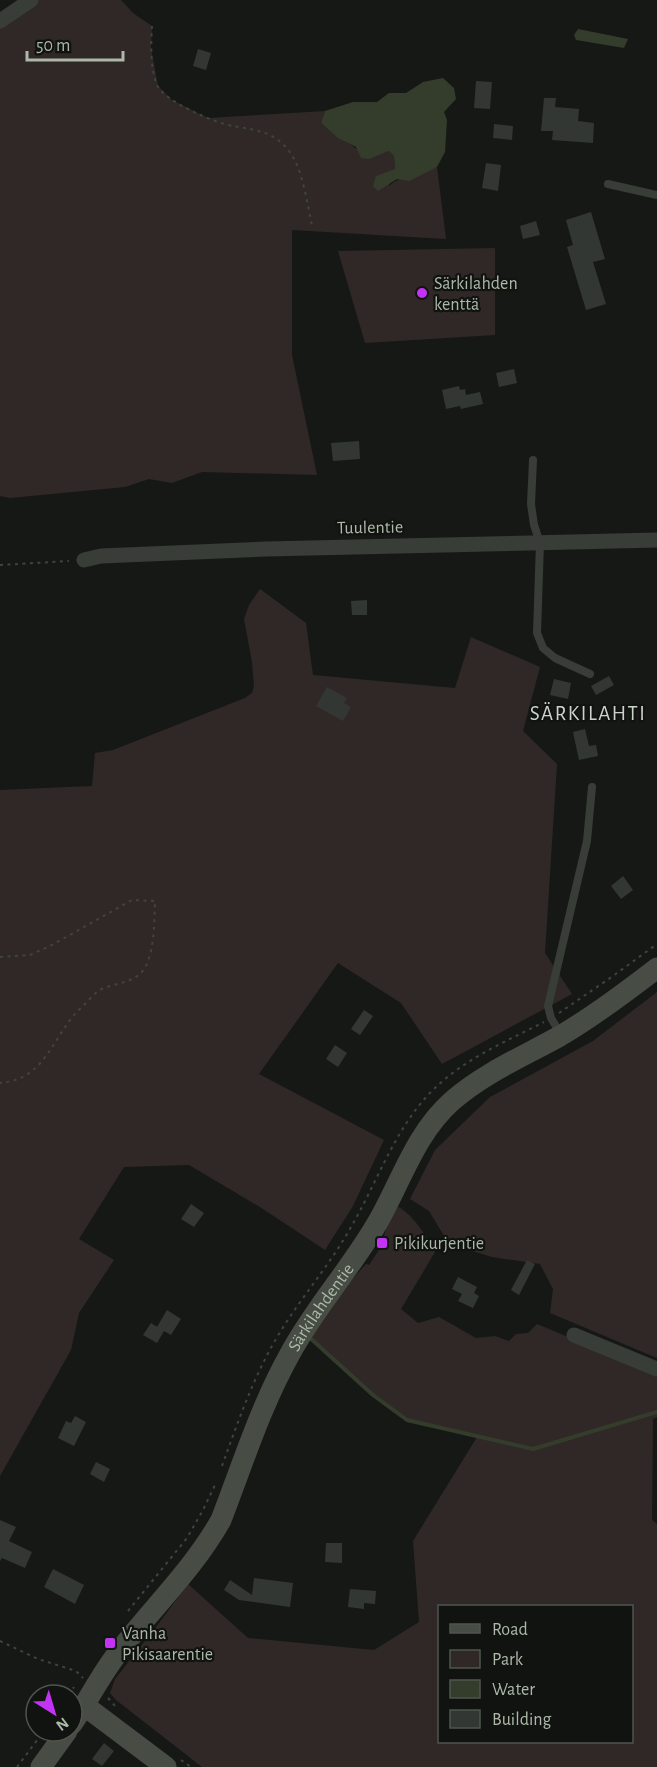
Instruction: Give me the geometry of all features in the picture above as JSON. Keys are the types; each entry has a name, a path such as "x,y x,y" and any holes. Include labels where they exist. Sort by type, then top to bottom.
{"street":[{"path":"0,21 31,0"},
{"name":"Tuulentie","path":"84,560 101,556 258,549 657,540"},
{"name":"Särkilahdentie","path":"85,1706 116,1655 186,1572 208,1542 221,1520 263,1410 291,1351 358,1254 379,1219 417,1144 428,1128 448,1105 467,1089 508,1062 561,1035 604,1008 657,968"},
{"path":"574,1335 657,1369"},
{"path":"85,1706 166,1767"},
{"path":"41,1767 58,1743"}],"lane":[{"path":"608,184 657,195"},
{"path":"533,460 531,504 540,543 537,633 543,648 555,658 590,674"},
{"path":"561,1035 551,1018 548,1006 587,841 592,787"}],"path":[{"path":"152,26 151,48 158,87 172,100 208,118 229,126 259,130 277,140 291,152 302,178 312,225"},
{"path":"0,564 84,560"},
{"path":"0,957 30,955 132,900 155,901 152,945 145,967 132,980 101,989 76,1012 39,1065 25,1077 0,1083"},
{"path":"0,1641 38,1659 76,1671 81,1676"},
{"path":"17,1767 35,1743"}],"green space":[{"path":"31,0 121,0 133,13 152,26 151,48 158,86 172,100 208,118 325,111 321,123 370,159 389,151 394,156 395,169 389,186 406,177 437,167 446,239 292,230 292,355 317,475 202,472 172,483 149,479 125,487 10,498 0,496 0,21"},
{"name":"Särkilahden kenttä","path":"495,248 495,335 365,343 338,251"},
{"path":"260,589 306,623 313,675 455,688 471,637 540,667 523,731 557,764 545,953 572,994 442,1064 401,1003 338,963 259,1074 384,1140 353,1206 325,1250 260,1207 189,1165 124,1167 79,1239 114,1260 79,1313 71,1350 0,1476 0,790 92,786 95,753 113,750 245,698 252,693 254,686 252,662 244,619 249,605"},
{"path":"657,992 657,1358 550,1313 553,1289 540,1264 492,1257 449,1244 429,1211 410,1199 435,1150 490,1097 593,1041"},
{"path":"399,1207 405,1211 424,1233 435,1252 401,1309 418,1323 439,1317 476,1338 495,1336 509,1341 516,1334 528,1333 537,1324 657,1374 657,1417 653,1419 652,1520 657,1524 657,1767 202,1767 110,1693 115,1679 188,1584 248,1638 374,1650 419,1622 413,1541 477,1437 407,1420 373,1395 309,1337 340,1293 366,1264 369,1265 385,1241 383,1239 390,1215 395,1208"}],"water":[{"path":"578,29 628,39 624,48 576,40 574,35"},
{"path":"443,78 454,88 456,99 444,112 447,120 445,152 437,167 409,181 397,179 378,191 373,186 376,176 395,169 394,156 389,151 370,159 361,158 356,147 338,138 321,123 325,111 353,102 377,102 389,93 406,93 423,82"}],"building":[{"path":"198,49 211,53 206,70 193,66"},
{"path":"476,81 492,82 490,109 474,108"},
{"path":"544,98 556,98 555,107 579,109 578,121 594,123 593,143 552,140 553,131 541,131"},
{"path":"494,124 513,126 512,140 493,138"},
{"path":"486,163 501,165 498,191 482,188"},
{"path":"591,212 605,259 593,262 606,304 586,310 567,247 573,245 566,220"},
{"path":"536,221 540,235 523,239 520,226"},
{"path":"514,369 517,383 499,387 496,373"},
{"path":"459,386 460,390 465,389 466,395 480,392 483,404 461,409 460,406 446,409 442,390"},
{"path":"359,441 360,459 333,461 331,443"},
{"path":"367,600 367,615 352,615 351,601"},
{"path":"609,676 614,685 596,695 591,686"},
{"path":"554,679 571,683 568,699 550,695"},
{"path":"327,687 347,698 344,703 351,707 343,721 316,706"},
{"path":"585,729 589,746 596,745 598,756 579,760 573,732"},
{"path":"623,876 633,890 621,899 611,886"},
{"path":"364,1010 373,1016 360,1035 351,1029"},
{"path":"335,1045 347,1053 338,1067 326,1059"},
{"path":"191,1204 204,1213 194,1227 181,1219"},
{"path":"527,1260 535,1264 519,1295 511,1290"},
{"path":"458,1277 477,1287 474,1293 479,1296 473,1308 458,1301 462,1294 452,1289"},
{"path":"167,1310 181,1319 171,1335 157,1327"},
{"path":"151,1323 164,1331 157,1343 143,1335"},
{"path":"75,1416 86,1422 74,1446 58,1438 66,1421 71,1423"},
{"path":"96,1462 110,1469 104,1482 90,1474"},
{"path":"0,1520 16,1527 9,1541 32,1552 25,1568 2,1558 0,1561"},
{"path":"326,1543 342,1543 342,1563 325,1562"},
{"path":"53,1569 84,1585 75,1604 44,1587"},
{"path":"254,1578 293,1583 290,1607 239,1600 224,1590 230,1580 252,1595"},
{"path":"350,1589 376,1591 375,1604 364,1603 364,1609 348,1607"},
{"path":"104,1743 114,1751 102,1766 92,1759"}],"waterway":[{"path":"309,1337 373,1395 407,1420 533,1449 657,1412"}],"place":[{"name":"Särkilahden kenttä","path":"422,293"},
{"name":"Pikikurjentie","path":"382,1243"},
{"name":"Vanha Pikisaarentie","path":"110,1643"}],"district":[{"name":"SÄRKILAHTI","path":"588,713"}]}
